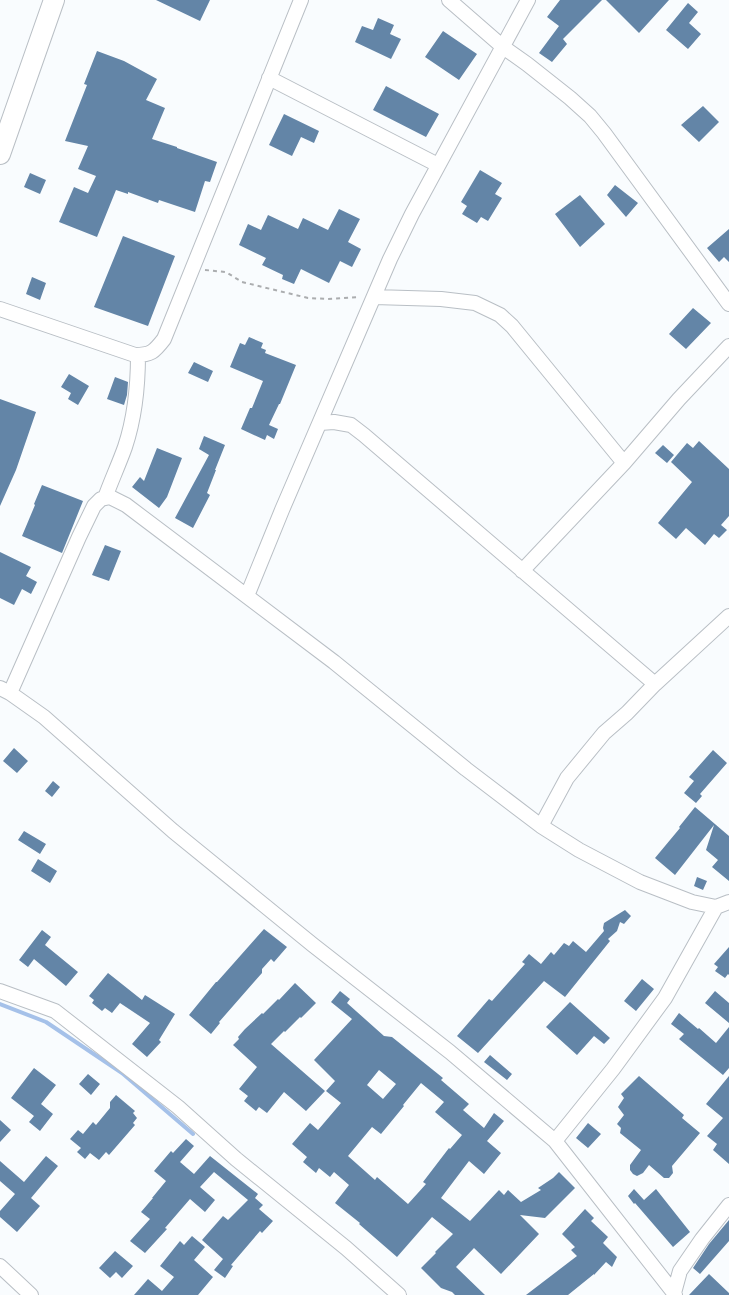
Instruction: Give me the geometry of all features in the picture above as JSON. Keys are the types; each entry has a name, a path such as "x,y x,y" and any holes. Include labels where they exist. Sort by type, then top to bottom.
{"main road":[{"path":"0,154 54,0"}],"street":[{"path":"0,309 126,352 146,355 155,350 164,339 300,0"},
{"path":"449,0 503,47 570,98 590,116 729,304"},
{"path":"247,596 374,297 412,214 528,0"},
{"path":"269,78 438,165"},
{"path":"374,297 441,298 475,303 500,314 512,326 624,463"},
{"path":"522,571 624,463 729,346"},
{"path":"105,498 125,447 134,412 138,382 138,355"},
{"path":"320,423 334,422 351,425 364,435 655,684"},
{"path":"555,1141 613,1069 665,998 722,904 692,902 640,882 579,850 542,826 466,769 334,662 126,505 110,497 101,499 94,506 86,521 5,690 44,717 173,831 313,945 450,1052 555,1141 674,1294"},
{"path":"542,826 567,778 604,733 729,616"},
{"path":"0,991 55,1011 63,1016 178,1106 236,1159 346,1248 399,1295"},
{"path":"674,1294 680,1271 729,1205"},
{"path":"0,1266 31,1295"}],"path":[{"path":"190,274 208,270 226,272 242,282 308,298 328,300 374,297"}],"building":[{"path":"156,0 210,0 200,21"},
{"path":"560,0 602,0 563,39 567,44 552,62 539,53 559,26 547,17"},
{"path":"606,0 669,0 639,33"},
{"path":"688,3 698,12 689,23 701,34 688,49 666,30"},
{"path":"378,18 394,25 390,34 401,39 391,59 355,42 362,26 373,30"},
{"path":"443,31 477,54 459,80 425,57"},
{"path":"97,51 124,61 157,79 146,100 165,108 152,139 217,162 210,182 205,181 195,212 159,200 158,203 128,192 128,194 116,190 97,237 59,222 74,187 88,193 96,176 78,169 88,146 65,141 87,85 84,84"},
{"path":"386,86 439,114 426,137 373,110"},
{"path":"703,106 719,122 699,142 681,125"},
{"path":"284,114 319,131 314,143 301,137 292,156 269,145"},
{"path":"480,170 502,183 495,194 502,198 488,221 481,217 477,223 462,214 467,206 461,202"},
{"path":"30,173 46,180 40,194 24,187"},
{"path":"615,185 638,203 626,217 607,195"},
{"path":"580,195 605,224 580,247 555,214"},
{"path":"339,209 360,219 348,242 361,249 352,267 340,261 329,283 301,269 294,284 282,279 283,275 262,265 266,258 239,245 248,224 261,230 268,215 298,229 303,218 328,230"},
{"path":"729,229 729,262 724,257 719,262 707,248"},
{"path":"123,236 175,256 148,326 94,307"},
{"path":"32,277 46,283 40,300 26,294"},
{"path":"693,308 711,323 686,349 669,334"},
{"path":"249,337 263,343 261,348 266,350 265,353 296,365 269,425 278,429 274,439 267,435 265,440 241,429 263,381 230,367 240,343 245,345"},
{"path":"194,362 213,371 208,382 188,373"},
{"path":"69,374 89,386 78,405 68,399 71,393 61,387"},
{"path":"115,377 128,382 124,405 107,399"},
{"path":"0,399 36,412 16,470 0,506"},
{"path":"204,436 225,445 207,493 210,495 193,528 175,518 209,455 199,449"},
{"path":"699,441 729,469 729,516 721,525 727,530 719,538 714,534 705,545 686,528 676,539 658,523 692,482 671,462 687,443 693,448"},
{"path":"663,445 674,455 667,463 655,453"},
{"path":"157,448 182,458 167,497 159,508 132,487 140,477 144,481"},
{"path":"42,485 83,501 62,553 22,536"},
{"path":"105,545 121,551 109,581 92,575"},
{"path":"0,552 31,567 26,576 37,582 31,594 22,589 14,605 0,598"},
{"path":"14,748 28,761 17,773 3,761"},
{"path":"713,750 727,763 700,794 702,796 696,803 684,793 694,781 689,777"},
{"path":"53,781 60,787 52,797 45,791"},
{"path":"695,807 729,836 729,881 712,867 718,860 706,850 714,825 675,875 655,858"},
{"path":"24,831 46,844 40,854 18,840"},
{"path":"38,859 57,871 50,883 31,871"},
{"path":"697,877 707,881 703,890 694,886"},
{"path":"625,910 631,916 624,924 620,922 617,931 608,939 610,941 565,997 544,981 478,1053 457,1036 489,999 492,1001 525,964 522,962 529,954 541,964 551,952 554,955 564,943 569,946 573,941 586,952 604,931 604,923"},
{"path":"264,929 287,947 274,962 271,959 262,969 262,973 219,1022 211,1034 189,1015"},
{"path":"42,930 51,937 45,945 78,972 66,986 34,959 28,967 19,960"},
{"path":"729,947 729,975 725,978 715,971 718,967 714,964"},
{"path":"108,973 142,1000 145,995 175,1014 159,1040 161,1042 147,1057 132,1044 150,1023 120,1003 112,1013 105,1008 102,1011 92,1003 94,1000 89,996"},
{"path":"642,979 654,989 636,1011 624,1001"},
{"path":"295,983 316,1003 271,1044 325,1091 306,1111 284,1092 267,1113 259,1107 256,1111 244,1101 248,1096 239,1089 257,1067 233,1045 245,1029 279,1000"},
{"path":"340,991 350,999 347,1003 384,1036 392,1037 443,1078 441,1080 469,1104 463,1110 484,1128 494,1113 504,1121 487,1141 501,1153 484,1174 469,1161 441,1198 470,1221 499,1190 504,1195 508,1190 521,1202 541,1190 538,1188 559,1172 575,1188 545,1218 520,1215 539,1234 501,1274 474,1248 456,1267 485,1295 455,1295 441,1288 421,1268 453,1234 432,1217 397,1257 335,1203 349,1185 334,1172 330,1177 319,1168 316,1173 303,1162 307,1157 292,1144 310,1123 318,1130 341,1103 326,1091 335,1081 314,1060 352,1019 331,1002","holes":["379,1070 396,1084 383,1099 367,1085","421,1083 444,1102 435,1112 462,1135 449,1148 423,1182 426,1184 408,1204 377,1177 375,1180 348,1156 372,1127 381,1134"]},
{"path":"715,991 729,1003 729,1023 705,1003"},
{"path":"570,1002 610,1038 604,1044 594,1036 577,1055 546,1027"},
{"path":"679,1013 716,1043 729,1027 729,1068 723,1075 679,1039 684,1034 671,1024"},
{"path":"490,1055 512,1074 507,1080 484,1062"},
{"path":"34,1068 56,1085 41,1104 53,1114 40,1131 29,1122 34,1116 11,1098"},
{"path":"88,1074 100,1084 91,1095 79,1084"},
{"path":"639,1076 684,1115 682,1118 700,1133 672,1166 673,1173 669,1178 664,1178 649,1165 643,1173 637,1176 630,1170 630,1165 641,1150 620,1133 621,1128 617,1124 624,1115 618,1107 624,1098 621,1094"},
{"path":"729,1076 729,1164 713,1150 717,1144 707,1136 723,1118 706,1104"},
{"path":"116,1095 135,1111 133,1113 137,1118 133,1123 135,1125 109,1155 106,1152 99,1160 90,1153 85,1159 77,1152 81,1148 70,1139 78,1130 83,1134 93,1122 96,1125 110,1108 110,1102"},
{"path":"0,1120 11,1130 0,1142"},
{"path":"588,1123 601,1134 588,1148 576,1138"},
{"path":"186,1139 194,1146 180,1162 194,1174 210,1156 258,1194 255,1198 263,1205 259,1209 273,1221 262,1233 260,1231 231,1265 233,1266 225,1278 214,1270 223,1259 202,1240 223,1216 228,1220 248,1200 214,1172 200,1187 215,1200 205,1212 190,1199 165,1228 167,1229 145,1253 130,1241 150,1219 141,1212 166,1181 154,1171 171,1151 173,1153"},
{"path":"46,1156 58,1166 31,1198 40,1206 17,1232 0,1217 0,1211 15,1194 0,1181 0,1161 24,1182"},
{"path":"634,1189 644,1200 656,1189 690,1232 673,1247 628,1196"},
{"path":"585,1209 594,1218 591,1221 608,1237 603,1243 617,1257 612,1267 606,1262 594,1275 568,1295 526,1295 577,1256 571,1250 575,1247 562,1234"},
{"path":"729,1220 729,1241 700,1274 693,1268 709,1244"},
{"path":"192,1236 205,1247 194,1260 213,1277 198,1295 134,1295 148,1279 162,1291 174,1277 160,1266 180,1241 184,1245"},
{"path":"115,1251 133,1266 122,1278 116,1272 110,1278 99,1268"},
{"path":"709,1274 729,1295 689,1295"}],"waterway":[{"path":"0,1004 46,1022 122,1073 193,1134"}]}
